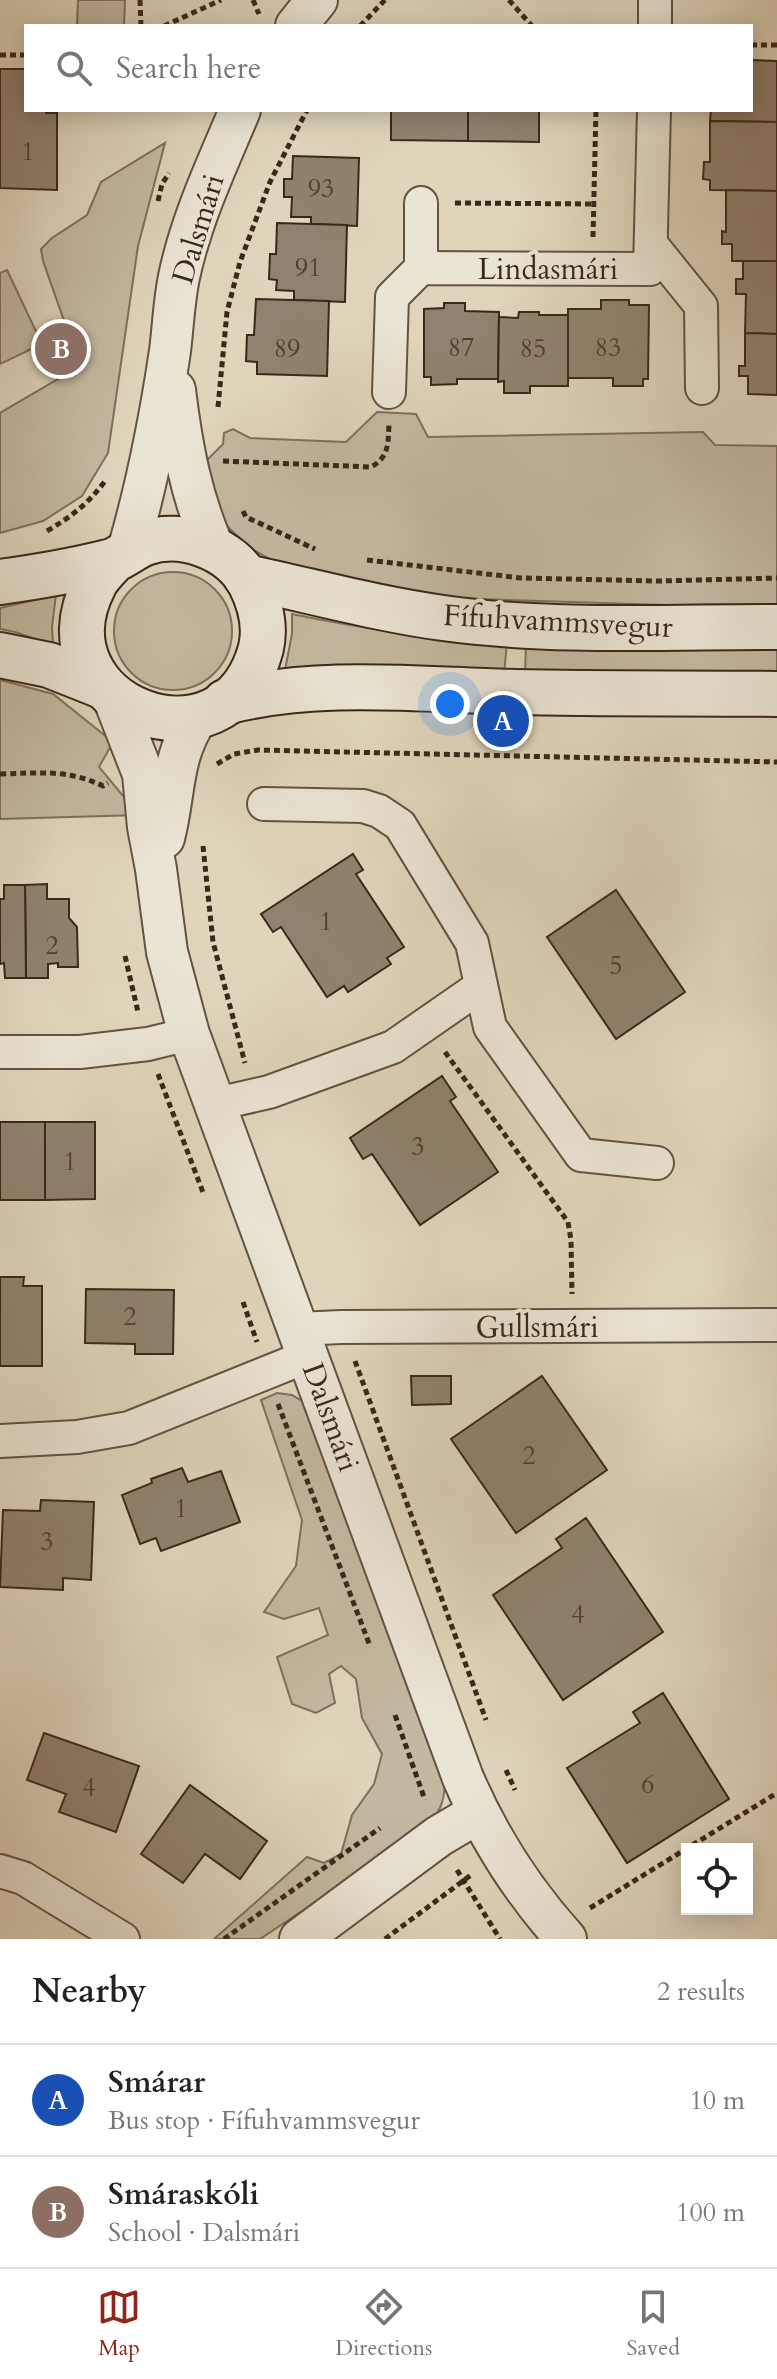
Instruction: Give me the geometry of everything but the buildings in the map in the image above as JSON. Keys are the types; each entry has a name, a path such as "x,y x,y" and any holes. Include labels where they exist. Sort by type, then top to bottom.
{"main road":[{"path":"0,582 51,575 121,556 149,542 171,539 193,541 214,549 232,560 257,597 262,621 262,644 255,666 242,686 212,709"},
{"path":"108,691 88,662 82,635 85,608 95,583 121,556"},
{"name":"Fífuhvammsvegur","path":"246,577 443,618 578,627 777,627"},
{"path":"0,655 49,665 108,691 132,709 153,717 176,719 257,694 330,688 777,694"}],"street":[{"path":"298,24 317,0"},
{"path":"655,0 655,24"},
{"name":"Dalsmári","path":"121,556 142,502 170,352 178,280 192,225 239,112"},
{"name":"Lindasmári","path":"421,268 650,269 654,112"},
{"path":"389,392 392,297 421,268 421,203"},
{"name":"Lindasmári","path":"651,244 701,306 702,388"},
{"name":"Dalsmári","path":"170,352 182,446 199,514 214,549"},
{"name":"Dalsmári","path":"108,691 143,774 167,952 189,1034 478,1813 502,1857 542,1912 574,1926"},
{"name":"Dalsmári","path":"156,869 167,828 174,774 187,732 212,709"},
{"path":"264,804 363,806 391,817 400,825 472,943 490,1027 581,1155 657,1163"},
{"path":"216,1104 256,1096 393,1047 481,986"},
{"path":"0,1052 80,1052 148,1044 189,1034"},
{"name":"Gullsmári","path":"0,1441 77,1437 129,1428 267,1373 303,1342 341,1327 777,1325"},
{"path":"300,1939 439,1836 478,1813"},
{"path":"0,1871 23,1878 123,1939"}],"path":[{"path":"140,0 141,24"},
{"path":"168,24 221,0"},
{"path":"362,24 385,0"},
{"path":"509,0 530,24"},
{"path":"753,45 777,45"},
{"path":"0,55 24,55"},
{"path":"218,416 227,312 240,262 270,182 306,112"},
{"path":"593,269 596,112"},
{"path":"421,203 594,204"},
{"path":"222,461 371,467 385,455 388,446 389,392"},
{"path":"218,454 228,475"},
{"path":"45,532 91,501 106,481 109,469"},
{"path":"240,503 246,517 328,555"},
{"path":"358,559 521,578 657,581 777,578"},
{"path":"216,765 234,754 258,750 777,762"},
{"path":"0,774 56,772 82,776 103,786 114,780"},
{"path":"202,833 213,942 237,1037 256,1096"},
{"path":"425,1026 568,1222 572,1327"},
{"path":"155,1065 204,1196"},
{"path":"242,1298 371,1650"},
{"path":"352,1353 491,1732"},
{"path":"393,1709 428,1809"},
{"path":"501,1761 519,1798"},
{"path":"413,1805 434,1792"},
{"path":"574,1926 777,1793"},
{"path":"224,1939 381,1827"},
{"path":"450,1859 500,1939"},
{"path":"385,1939 474,1874"}],"shaded area":[{"path":"78,0 125,0 124,24 77,24"},
{"path":"165,143 138,246 108,453 82,496 43,521 0,533 0,413 80,366 41,249 87,215 101,182"},
{"path":"7,270 42,344 0,364 0,273"},
{"path":"377,412 416,414 428,437 703,432 715,445 777,446 777,604 666,605 446,598 291,571 250,548 228,527 213,502 202,465 223,444 224,433 233,429 250,438 346,442"},
{"path":"173,572 196,576 215,589 228,608 232,631 228,654 215,673 196,686 173,690 150,686 131,673 118,654 114,631 118,608 131,589 150,576"},
{"path":"56,595 53,645 0,629 0,608"},
{"path":"292,614 399,632 507,643 504,674 285,670 292,634"},
{"path":"526,642 777,645 777,673 525,674"},
{"path":"0,680 53,694 113,742 99,767 139,815 0,819"},
{"path":"277,1393 292,1395 307,1404 445,1776 444,1795 436,1814 419,1833 260,1939 214,1939 307,1857 324,1863 341,1854 352,1815 374,1784 382,1754 362,1718 356,1679 341,1666 329,1674 335,1703 316,1713 292,1704 277,1657 328,1635 319,1608 284,1619 264,1612 296,1566 302,1520 261,1400"}],"place":[{"name":"Smáraskóli","path":"61,349"},
{"name":"Smárar","path":"503,721"}]}
